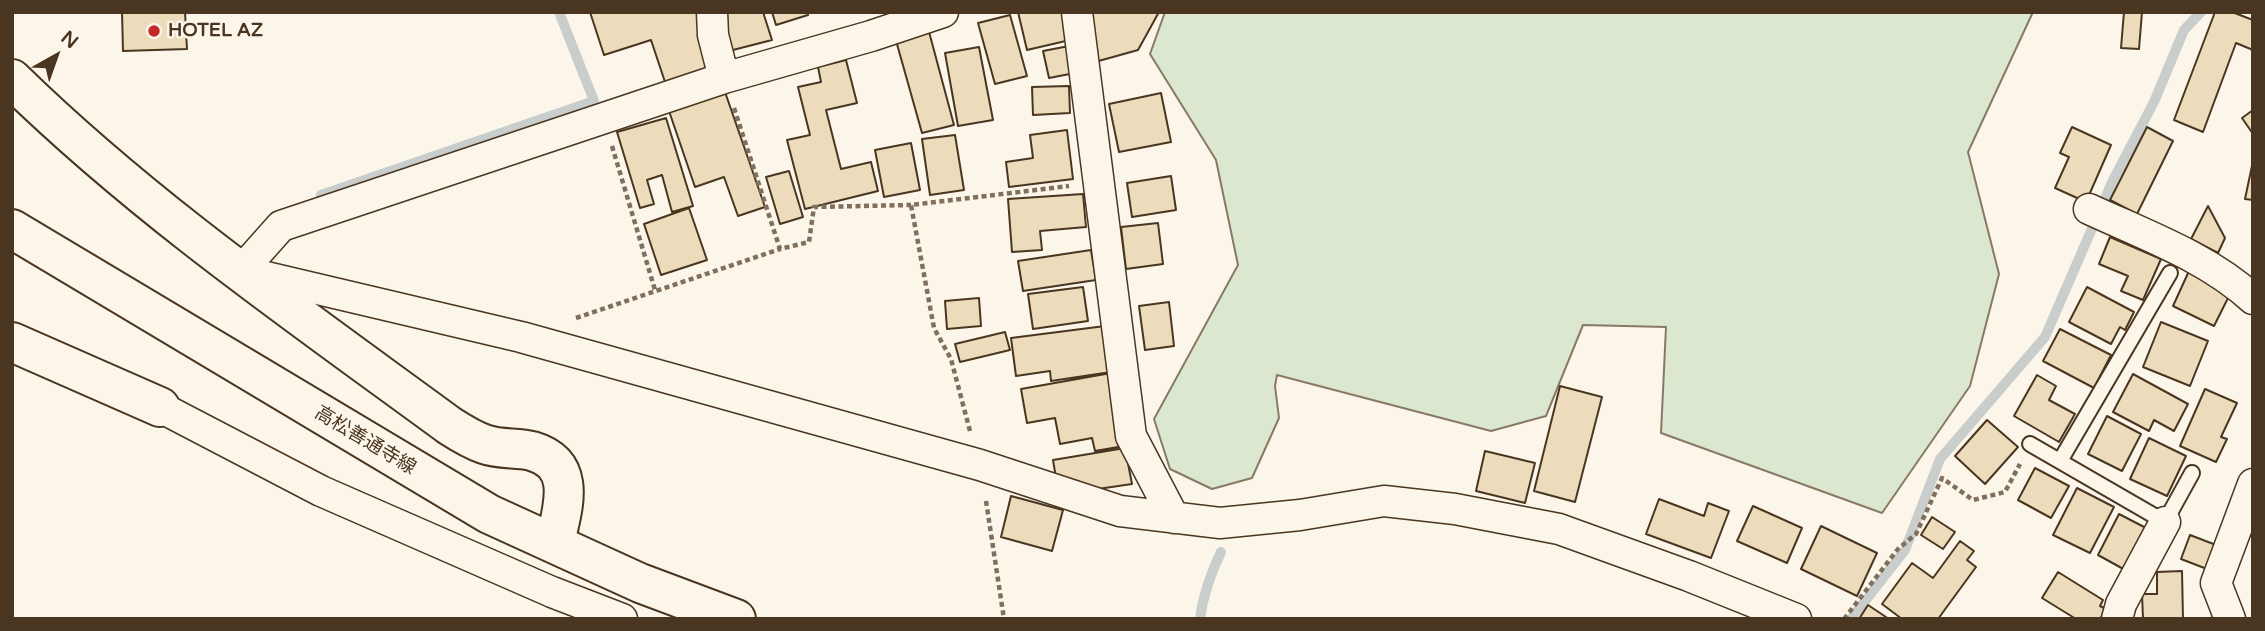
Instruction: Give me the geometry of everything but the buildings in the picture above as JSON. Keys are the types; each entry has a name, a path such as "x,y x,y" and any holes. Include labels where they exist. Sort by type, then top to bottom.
{"street":[{"path":"712,12 713,35 724,78"},
{"path":"241,271 281,226 724,78 872,36 943,12"},
{"path":"1077,12 1131,436 1174,518"},
{"path":"12,79 55,121 114,171 241,271 469,438 484,444 531,451 551,460 563,477 565,488 555,544"},
{"path":"2089,209 2230,278 2253,299"},
{"name":"高松善通寺線","path":"12,229 477,507 555,544 638,601 736,619"},
{"path":"241,271 521,337 980,466 1120,511 1220,523 1300,515 1384,501 1455,509 1559,529 1784,616"},
{"path":"12,342 160,407 321,491 552,592 622,619"},
{"path":"2230,619 2216,583 2253,484"},
{"path":"2117,619 2121,604 2165,522"}],"lane":[{"path":"2060,461 2170,273"},
{"path":"2030,444 2165,522 2192,473"}],"path":[{"path":"724,78 780,249"},
{"path":"604,119 655,290"},
{"path":"521,337 655,290 809,242 814,206 911,205 1097,182"},
{"path":"911,205 934,328 951,359 980,466 993,532 1004,619"},
{"path":"1844,619 1898,548 1916,534 1942,478 1973,500 2005,492 2030,444"}],"green space":[{"path":"1165,12 2033,12 1968,152 1999,274 1970,386 1882,513 1661,433 1666,327 1583,325 1546,416 1491,431 1277,375 1275,386 1279,418 1252,478 1212,489 1170,469 1154,419 1238,265 1216,160 1150,54"}],"waterway":[{"path":"321,195 594,101 559,12"},
{"path":"1851,619 1905,550 1940,459 2045,337 2113,180 2154,102 2184,30 2201,12"},
{"path":"1200,619 1208,584 1221,552"}],"place":[{"name":"HOTEL AZ","path":"154,31"}]}
